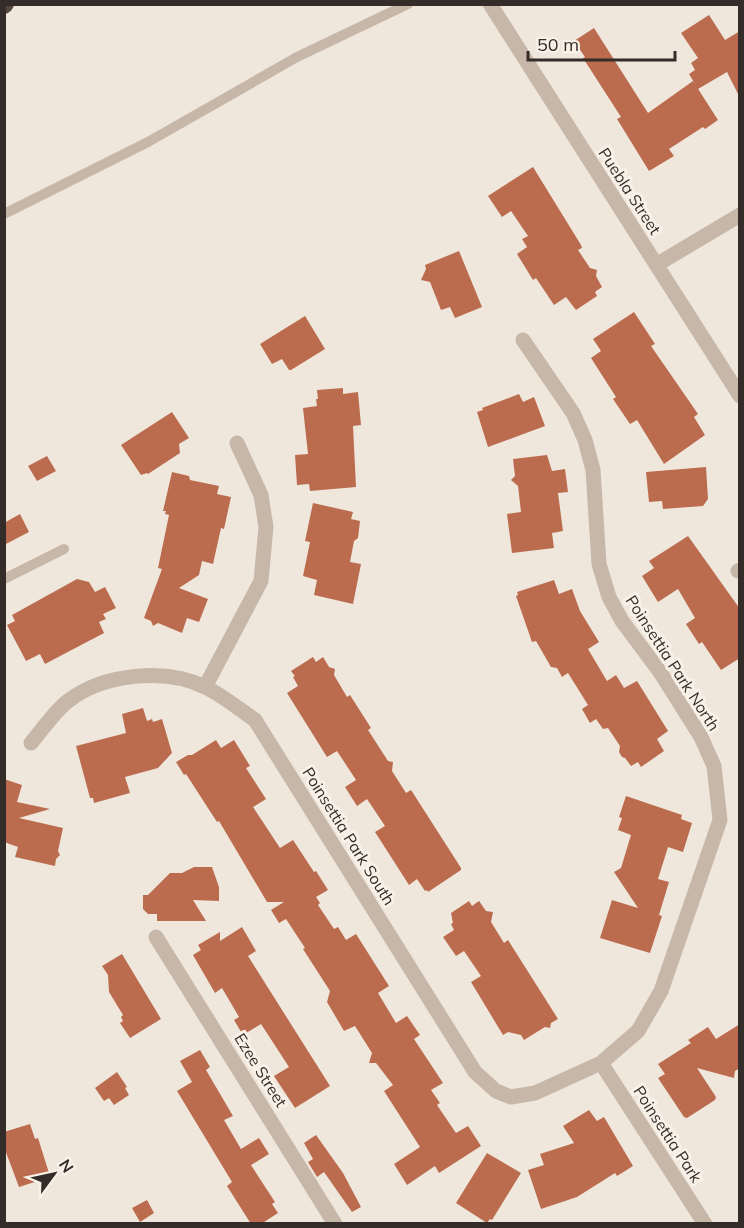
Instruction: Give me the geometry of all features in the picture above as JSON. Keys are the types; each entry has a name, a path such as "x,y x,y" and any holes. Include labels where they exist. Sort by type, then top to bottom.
{"street":[{"name":"Puebla Street","path":"490,4 740,396"},
{"path":"656,265 740,215"},
{"name":"Poinsettia Park North","path":"523,340 573,413 585,440 593,470 599,564 609,597 622,621 660,672 701,737 714,766 720,820 661,991 638,1031 601,1063"},
{"path":"205,687 261,581 266,527 261,495 237,443"},
{"name":"Poinsettia Park South","path":"31,743 67,702 89,688 114,679 173,676 205,687 255,720 475,1072 496,1091 511,1097 535,1093 601,1063"},
{"name":"Ezee Street","path":"156,937 335,1224"},
{"name":"Poinsettia Park","path":"601,1063 705,1224"}],"lane":[{"path":"4,214 148,142 297,57 408,4"},
{"path":"4,579 64,549"}],"building":[{"path":"709,15 725,40 740,31 740,98 727,72 698,89 689,74 695,70 691,63 698,58 681,33"},
{"path":"594,28 648,113 693,81 718,120 669,149 674,156 649,171 617,119 621,117 574,41"},
{"path":"533,167 581,245 582,248 578,250 590,268 597,270 596,276 602,287 595,292 597,296 576,310 566,297 554,305 536,278 533,280 517,254 527,247 522,239 528,236 511,211 502,217 488,196"},
{"path":"459,251 482,307 455,318 450,307 441,310 430,282 421,280 426,269 425,265"},
{"path":"634,312 655,344 651,346 698,414 694,417 705,435 664,464 637,420 630,424 613,399 616,397 591,358 601,351 593,339"},
{"path":"305,316 325,349 291,370 282,359 272,364 260,344"},
{"path":"343,388 343,394 358,392 361,425 353,426 356,487 310,491 309,484 297,485 295,455 308,454 303,408 317,406 317,390"},
{"path":"519,394 523,402 534,397 545,426 488,447 477,412"},
{"path":"172,412 189,438 179,444 180,453 148,474 141,475 121,445"},
{"path":"547,455 552,471 565,469 568,492 558,493 563,531 552,533 554,548 512,553 507,514 521,512 518,486 511,480 515,476 513,459"},
{"path":"47,456 56,471 37,481 28,466"},
{"path":"706,467 708,499 703,506 663,509 662,501 649,502 646,472"},
{"path":"172,472 189,476 190,480 219,486 217,494 231,497 213,564 202,561 199,575 179,588 208,599 199,622 187,618 182,633 158,623 153,626 151,621 144,618 162,569 158,568 169,515 163,511"},
{"path":"313,503 353,512 351,519 360,521 358,538 354,541 350,562 361,564 353,604 314,595 317,580 303,576 310,542 305,541"},
{"path":"20,514 29,532 4,545 4,523"},
{"path":"688,536 740,609 740,658 721,670 702,642 699,644 686,624 695,618 678,589 658,602 642,576 654,568 649,561"},
{"path":"77,579 89,582 95,592 105,587 116,608 103,614 106,619 99,622 104,633 45,664 40,654 26,661 7,625 15,621 12,615"},
{"path":"554,580 559,594 572,589 580,611 599,642 588,649 607,681 616,675 624,688 637,681 668,731 657,739 664,751 641,767 638,762 631,766 622,757 619,752 620,746 608,728 603,729 596,719 590,723 582,709 588,705 568,673 562,677 557,668 551,667 536,641 532,642 516,596 517,592"},
{"path":"313,657 316,662 323,657 329,667 335,669 334,675 347,697 350,695 371,728 368,730 388,761 393,762 392,771 406,793 411,790 461,868 428,892 417,879 409,885 375,832 385,826 367,799 357,806 345,787 356,780 337,751 327,757 287,693 298,686 291,671"},
{"path":"143,708 147,721 162,719 172,753 158,768 125,777 130,793 94,803 93,798 90,798 76,746 126,733 122,714"},
{"path":"216,740 221,748 234,740 250,766 246,768 266,799 253,807 280,848 293,840 314,872 316,871 328,890 316,897 320,903 318,905 334,929 338,927 346,940 356,934 389,986 378,993 396,1023 407,1016 420,1035 414,1039 443,1083 431,1090 440,1103 437,1105 456,1133 468,1126 481,1146 439,1173 435,1166 407,1185 394,1164 420,1147 384,1091 393,1085 376,1063 369,1063 372,1053 355,1026 344,1031 327,1002 330,991 303,949 305,948 286,919 279,923 271,910 284,902 267,902 219,821 217,822 176,762"},
{"path":"4,779 22,785 17,802 50,809 19,818 63,828 58,851 60,855 56,859 55,866 15,857 18,847 4,842"},
{"path":"626,796 682,815 681,819 692,823 683,852 668,847 658,879 669,882 659,915 662,916 650,953 600,938 612,900 638,908 614,872 621,868 631,835 618,830 622,818 619,817"},
{"path":"194,867 212,867 219,887 219,901 193,900 206,921 157,921 157,914 148,914 143,909 143,895 148,895 170,873 182,873"},
{"path":"469,901 472,906 479,901 486,911 493,912 491,922 504,943 508,940 558,1019 551,1023 550,1028 545,1027 524,1040 521,1035 508,1032 503,1035 471,982 481,976 464,951 456,956 443,937 454,930 451,924 453,923 451,913"},
{"path":"242,927 256,951 248,956 330,1086 295,1108 274,1076 289,1067 261,1024 243,1035 234,1020 239,1017 222,988 215,993 193,955 201,950 198,945 220,932 220,941"},
{"path":"122,954 161,1019 130,1038 120,1023 123,1021 121,1017 123,1015 109,992 108,975 102,966"},
{"path":"740,1024 740,1068 735,1071 734,1078 697,1068 716,1097 715,1100 687,1118 684,1117 658,1078 665,1074 658,1064 691,1043 688,1040 708,1027 716,1039"},
{"path":"200,1050 210,1067 206,1070 233,1116 224,1120 241,1149 259,1138 269,1154 251,1165 275,1202 272,1204 278,1213 261,1224 251,1224 227,1186 232,1182 177,1091 192,1082 180,1061"},
{"path":"117,1072 127,1087 125,1088 129,1095 114,1105 109,1098 104,1101 95,1088"},
{"path":"589,1110 597,1121 604,1117 633,1166 617,1176 615,1173 577,1197 541,1209 528,1170 544,1165 540,1154 574,1143 563,1126"},
{"path":"30,1124 35,1139 38,1138 49,1173 43,1175 44,1179 19,1187 4,1147 4,1132"},
{"path":"316,1135 343,1173 361,1207 352,1212 324,1172 317,1177 308,1162 313,1159 304,1143"},
{"path":"487,1153 521,1173 492,1220 490,1219 487,1223 456,1203"},
{"path":"147,1200 154,1213 140,1222 132,1208"}]}
